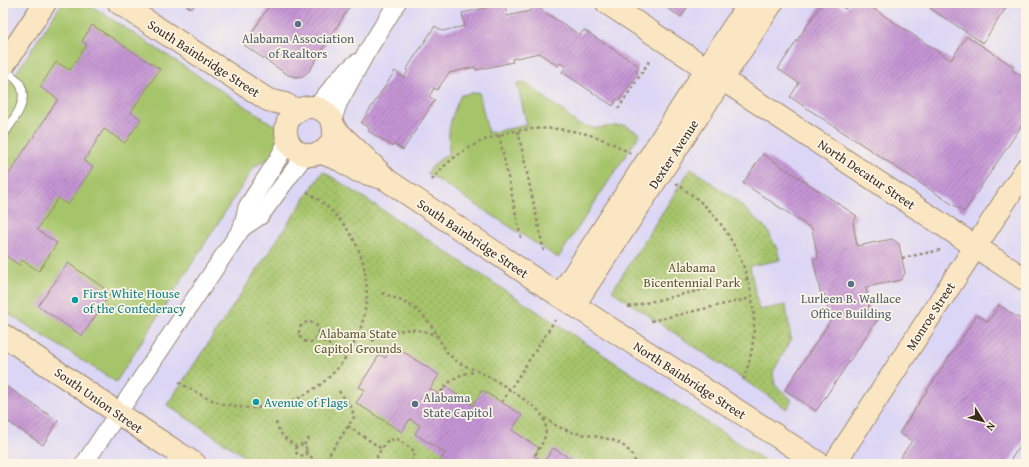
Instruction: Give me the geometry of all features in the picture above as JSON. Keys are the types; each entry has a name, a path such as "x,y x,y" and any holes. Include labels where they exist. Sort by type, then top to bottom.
{"street":[{"path":"3,66 45,3"},
{"name":"South Bainbridge Street","path":"119,3 268,100 285,104 296,121"},
{"path":"84,464 242,228 260,216 313,154 327,149 332,141 338,104 366,53 397,3"},
{"name":"North Decatur Street","path":"608,3 1026,280"},
{"name":"Dexter Avenue","path":"715,73 749,3"},
{"name":"Dexter Avenue","path":"567,300 715,73 772,3"},
{"path":"242,228 246,207 278,159 296,121 321,101 341,76 366,53"},
{"path":"296,121 324,111 331,118 334,125"},
{"path":"296,121 293,148 313,154"},
{"name":"South Bainbridge Street","path":"334,125 359,154 372,164 387,180 567,300"},
{"name":"South Bainbridge Street","path":"313,154 340,160 358,171 387,180"},
{"name":"Monroe Street","path":"834,464 1026,169"},
{"name":"North Bainbridge Street","path":"567,300 820,464"},
{"name":"South Union Street","path":"3,334 195,464"}],"lane":[{"path":"3,70 20,83 23,94 22,102 15,117 3,135"}],"path":[{"path":"482,3 483,9"},
{"path":"618,109 650,60"},
{"path":"432,180 444,166 479,142 499,135 542,128 571,131 606,141 619,146 632,155"},
{"path":"518,131 544,252"},
{"path":"499,135 521,238"},
{"path":"676,183 697,198 723,226 739,253 748,279 754,327 754,342 748,369 742,382"},
{"path":"179,382 208,399 229,406 265,407 288,402 309,392 328,379 347,357 357,339 364,318 367,282 364,267 357,245 344,223 324,203 306,191"},
{"path":"902,258 941,250"},
{"path":"628,307 748,279"},
{"path":"382,294 401,300 419,311 427,319 446,351 452,358 467,367 490,377 539,410 544,418 546,433 541,446 535,455"},
{"path":"650,322 751,298"},
{"path":"502,402 555,320"},
{"path":"309,322 315,323 319,328 318,337 312,341 305,341 299,333 300,326 309,322"},
{"path":"372,341 387,334 406,330 418,330 438,336"},
{"path":"318,337 347,357"},
{"path":"441,392 447,384 459,375 477,371"},
{"path":"296,446 295,451 298,454 303,455 305,453 322,464 354,416 352,408 338,390"},
{"path":"544,418 565,430 614,440 630,453 636,464"},
{"path":"276,422 280,434 284,438 296,446 299,444 304,445"},
{"path":"348,426 382,449"},
{"path":"304,445 309,438"},
{"path":"378,464 377,456 388,440 396,439 413,450 414,458 410,464"},
{"path":"304,445 306,449 305,453"}],"shaded area":[{"path":"3,3 1026,3 1026,464 3,464"}],"green space":[{"path":"62,3 87,3 286,133 269,158 254,167 116,382 3,310 3,93"},
{"path":"524,82 577,124 594,128 625,125 640,134 558,258 427,173 437,162 449,153 450,123 461,95 479,92 488,133 527,125 517,83"},
{"name":"Alabama Bicentennial Park","path":"691,168 734,199 767,229 777,249 780,260 750,266 759,310 786,305 791,340 773,372 775,385 792,400 787,409 612,291"},
{"name":"Alabama State Capitol Grounds","path":"323,171 770,464 256,464 167,405"}],"building":[{"path":"182,3 196,3 192,9"},
{"name":"Alabama Association of Realtors","path":"271,3 352,3 309,71 303,76 296,77 288,75 244,45"},
{"path":"659,3 690,3 681,17"},
{"path":"822,3 836,3 845,9 850,3 865,3 951,60 967,36 1014,67 1012,70 1026,79 1026,119 964,212 790,97 799,83 778,69"},
{"path":"926,3 1009,3 983,43 931,9 932,7"},
{"path":"505,4 507,16 530,11 534,5 580,35 584,30 639,66 636,72 638,73 620,100 617,99 613,106 562,72 566,67 560,63 558,66 539,53 512,59 513,62 476,70 475,67 449,73 437,90 434,88 429,97 435,100 403,150 394,144 392,146 368,131 369,128 361,123 395,71 404,78 408,71 406,70 435,26 442,31 465,26 462,13"},
{"path":"92,25 160,69 131,112 141,119 125,143 104,129 84,161 93,167 68,205 58,198 37,230 57,243 39,271 22,260 19,265 3,254 3,183 58,99 40,87 56,62 70,70 87,44 82,41"},
{"name":"Lurleen B. Wallace Office Building","path":"763,154 857,216 853,223 857,246 892,239 899,244 905,273 901,280 866,287 870,311 879,317 816,411 785,390 830,321 825,294 821,295 813,259 818,258 812,229 743,183"},
{"name":"First White House of the Confederacy","path":"68,263 111,293 82,336 38,306"},
{"path":"999,305 1026,323 1026,436 1008,464 910,464 900,458 912,441 899,433 977,315 988,322"},
{"name":"Alabama State Capitol","path":"393,345 439,375 430,389 440,395 445,387 473,405 482,390 522,415 512,430 539,448 534,456 544,462 553,448 579,464 438,464 445,453 415,434 420,425 410,419 402,432 356,403 365,390 359,387 380,354 385,358"},
{"path":"3,384 58,421 43,445 3,418"}],"place":[{"name":"Alabama Association of Realtors","path":"298,24"},
{"name":"Lurleen B. Wallace Office Building","path":"851,284"},
{"name":"First White House of the Confederacy","path":"75,300"},
{"name":"Avenue of Flags","path":"256,402"},
{"name":"Alabama State Capitol","path":"415,404"}]}
